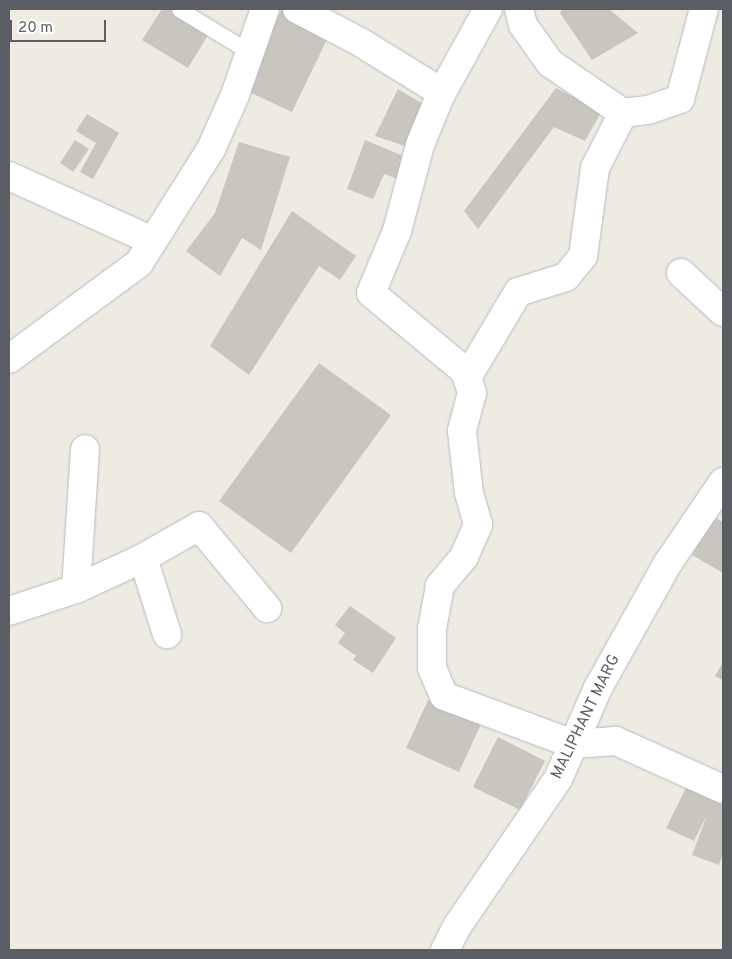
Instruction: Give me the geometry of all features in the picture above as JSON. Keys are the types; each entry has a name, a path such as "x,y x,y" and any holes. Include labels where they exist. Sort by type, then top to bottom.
{"street":[{"path":"9,359 139,263 210,149 251,53 265,9"},
{"path":"297,9 360,42 436,89 440,96"},
{"path":"488,9 440,96 420,145 397,231 371,293 468,376 472,393 462,431 469,493 478,525 464,557 440,586 432,629 432,668 444,696 573,744 616,741 723,789"},
{"path":"519,9 523,25 550,63 623,113 648,110 680,98 704,9"},
{"path":"468,376 518,292 566,277 583,256 595,168 623,113"},
{"path":"9,176 153,240"},
{"path":"682,273 723,312"},
{"path":"76,589 85,449"},
{"name":"MALIPHANT MARG","path":"445,950 458,925 558,779 598,688 663,570 723,482"},
{"path":"9,611 76,589 143,558 199,526 267,608"},
{"path":"143,558 167,634"}],"lane":[{"path":"179,9 251,53"}],"building":[{"path":"162,9 171,9 210,32 188,68 142,40"},
{"path":"563,9 609,9 638,33 592,60 560,13"},
{"path":"281,10 330,33 292,112 243,89"},
{"path":"556,88 602,111 585,141 554,127 478,229 464,211"},
{"path":"398,89 428,107 408,147 375,136"},
{"path":"87,114 119,133 93,179 80,172 96,143 76,131"},
{"path":"75,140 89,149 73,172 60,163"},
{"path":"365,140 408,158 398,179 384,174 373,199 347,189"},
{"path":"239,142 290,157 261,250 242,238 220,276 186,251 215,213"},
{"path":"292,211 356,256 340,280 319,266 249,375 210,346"},
{"path":"319,363 391,415 291,553 219,501"},
{"path":"714,517 723,522 723,573 692,555"},
{"path":"350,606 396,638 373,673 353,660 356,656 338,643 345,633 335,625"},
{"path":"723,662 723,680 715,676"},
{"path":"428,700 481,724 459,772 406,748"},
{"path":"498,737 545,761 520,810 473,787"},
{"path":"689,782 716,795 713,800 723,804 723,853 719,865 692,855 707,815 694,841 666,828"}]}
